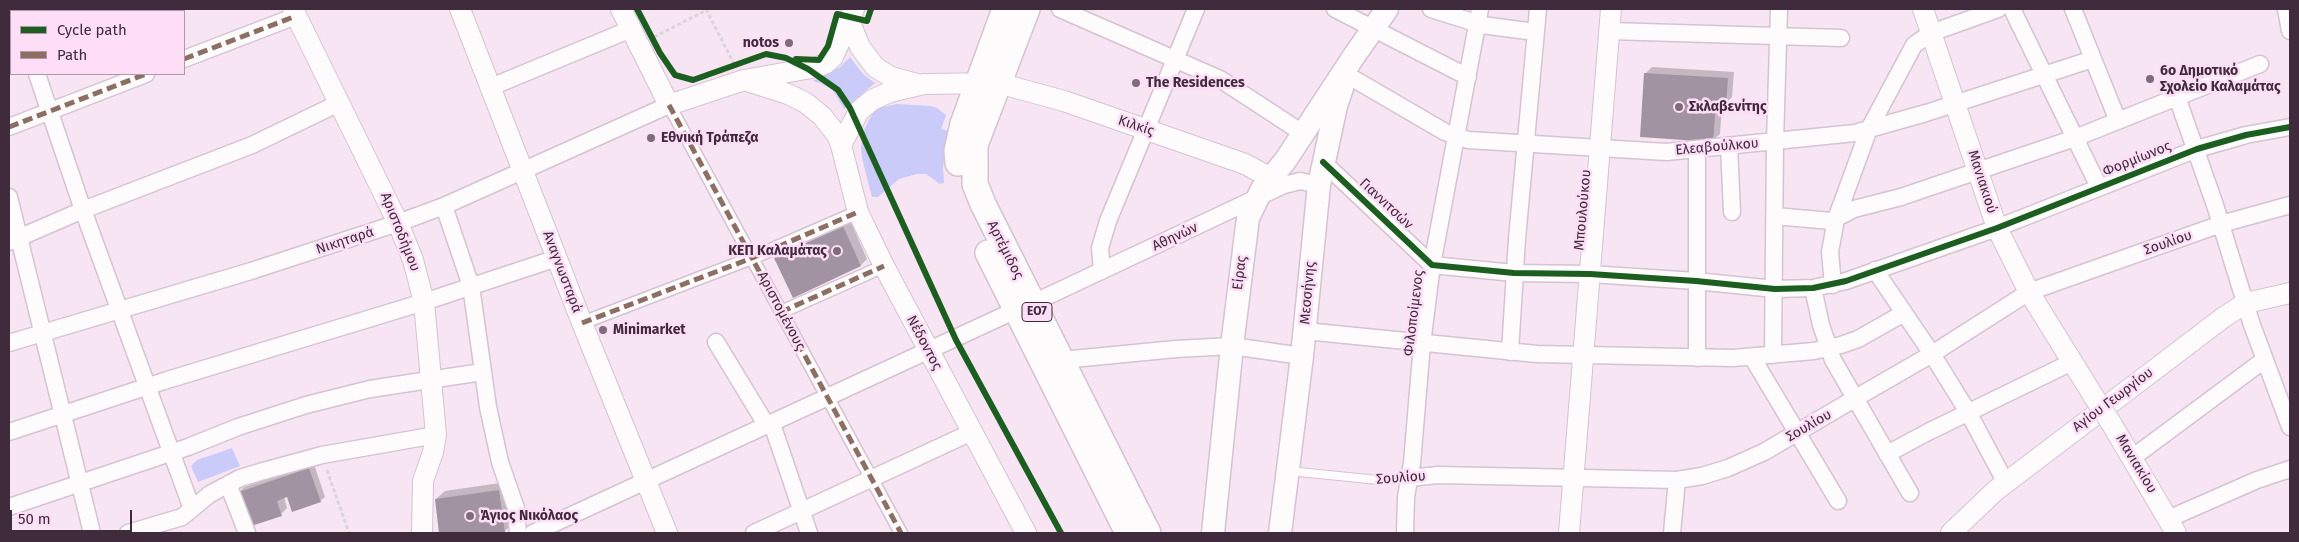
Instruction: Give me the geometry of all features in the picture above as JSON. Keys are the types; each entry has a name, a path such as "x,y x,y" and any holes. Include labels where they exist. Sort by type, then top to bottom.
{"main road":[{"name":"Αρτέμιδος","path":"987,82 1004,9"},
{"name":"Αρτέμιδος","path":"1027,9 963,124 958,151 958,172 969,212 1024,307 1128,533"},
{"path":"1350,66 1387,9"},
{"name":"Είρας","path":"1214,529 1246,228 1256,199 1304,134 1350,66"},
{"name":"Μεσσήνης","path":"1280,533 1305,331 1319,185 1336,106 1350,66"},
{"name":"Αρτέμιδος","path":"1024,307 1062,360 1148,533"}],"street":[{"name":"Αναγνωσταρά","path":"460,9 582,323 667,533"},
{"name":"Αριστομένους","path":"621,9 640,30 669,105 901,533"},
{"path":"1060,9 1176,58 1230,84 1304,134"},
{"path":"1102,270 1100,242 1196,9"},
{"path":"1335,9 1468,77"},
{"path":"1430,9 1479,16 1535,32"},
{"path":"1510,352 1524,144 1538,9"},
{"path":"1773,355 1775,142 1779,9"},
{"name":"Μανιακιού","path":"1923,9 1997,228 2029,292 2094,397"},
{"path":"1834,284 1830,252 1836,219 1869,129 1914,45 1931,33 1998,9"},
{"path":"2012,9 2100,187"},
{"path":"2073,9 2118,121"},
{"path":"2286,9 2290,31"},
{"path":"185,59 294,12"},
{"name":"Αριστοδήμου","path":"294,12 398,223 413,260 424,302 436,435 433,452 423,481 421,504 422,533"},
{"path":"669,105 741,70 792,72 817,67 829,61 852,15"},
{"path":"852,15 860,47 875,67 897,79 924,84"},
{"path":"1609,15 1777,35 1841,38"},
{"name":"Μπουλούκου","path":"1569,533 1585,356 1609,15"},
{"name":"Φιλοποίμενος","path":"1405,533 1406,497 1412,463 1422,344 1432,265 1479,16"},
{"path":"491,87 640,30"},
{"name":"Ελεαβούλκου","path":"1350,66 1457,137 1476,141 1666,152 1843,135 1869,129 2045,76 2093,59"},
{"path":"1775,216 1826,221 1836,219 1854,209 1902,197 2076,138 2260,64"},
{"name":"Νέδοντος","path":"741,70 811,106 831,127 841,146 858,212 929,352 1026,533"},
{"path":"37,75 82,210 192,509"},
{"path":"9,127 143,75"},
{"name":"Κιλκίς","path":"924,84 987,82 1064,101 1245,164 1271,178"},
{"path":"841,146 854,118 866,105 890,92 924,84"},
{"path":"2177,97 2197,148 2264,360 2290,427"},
{"path":"14,240 82,210 252,145 340,103"},
{"name":"Νικηταρά","path":"9,343 251,271 398,223 444,206 669,105"},
{"name":"Φορμίωνος","path":"1432,265 1514,273 1590,274 1696,281 1775,289 1813,288 1834,284 1997,228 2197,148 2246,135 2290,127"},
{"path":"1729,146 1732,212"},
{"path":"1696,358 1697,149"},
{"name":"Γιαννιτσών","path":"1323,162 1432,265"},
{"name":"Αθηνών","path":"532,533 929,352 1296,181 1308,181 1319,185"},
{"path":"9,197 14,240 43,333 92,533"},
{"name":"Σουλίου","path":"1409,478 1438,475 1574,476 1677,480 1702,476 1764,452 1932,354 2029,292 2222,224 2290,205"},
{"path":"444,206 471,286 482,372 499,456 516,508 518,533"},
{"path":"582,323 752,258 858,212"},
{"path":"9,432 424,302 557,258"},
{"path":"781,312 884,266"},
{"path":"1875,270 1932,354 1968,412 2006,483"},
{"path":"1813,288 1820,325 1828,349 1854,399 1910,493"},
{"name":"Αγίου Γεωργίου","path":"1951,533 1977,507 2006,483 2171,356 2246,303 2290,292"},
{"path":"1305,331 1510,352 1585,356 1752,357 1828,349 1858,339 1904,313"},
{"path":"716,342 770,425 809,533"},
{"path":"1062,360 1176,349 1232,346 1302,356"},
{"path":"1752,357 1838,500"},
{"path":"2132,458 2264,360"},
{"path":"1887,454 1968,412 2072,362"},
{"path":"9,507 306,405 370,389 482,372"},
{"name":"Μανιακίου","path":"2094,397 2172,526"},
{"path":"754,533 972,432"},
{"path":"128,533 182,517 203,499 228,484 260,472 322,455 436,435"},
{"path":"2172,526 2257,480 2290,469"},
{"path":"1672,533 1677,480"},
{"path":"228,484 247,533"}],"lane":[{"name":"Σουλίου","path":"1289,471 1378,480 1409,478"}],"path":[{"path":"652,38 707,10 741,70"},
{"path":"640,30 652,38 656,45"},
{"path":"728,68 741,70"},
{"path":"322,455 350,533"}],"shaded area":[{"path":"850,57 863,74 875,83 844,109 833,90 813,81 840,67"},
{"path":"897,104 931,106 946,115 941,129 949,131 943,167 944,183 940,184 926,174 917,174 899,179 878,197 872,197 862,158 861,148 864,130 873,112 882,107"},
{"path":"232,448 240,466 198,482 191,466 197,460"}],"building":[{"name":"Σκλαβενίτης","path":"1644,73 1728,78 1726,105 1716,104 1713,142 1640,137"},
{"path":"843,226 861,266 793,298 774,258"},
{"path":"309,468 321,502 292,512 287,497 277,501 282,516 248,527 236,493"},
{"name":"Άγιος Νικόλαος","path":"499,490 505,533 439,533 435,499"}],"marked path":[{"path":"185,59 296,16"},
{"path":"9,127 143,75"},
{"path":"669,105 901,533"},
{"path":"582,323 752,258 858,212"},
{"path":"781,312 884,266"}],"cycle path":[{"path":"637,9 660,53 675,75 693,80 766,54 786,58 808,69 838,90 850,108 956,340 1061,533"},
{"path":"796,59 819,60 828,46 837,14 867,21 871,9"},
{"path":"1323,162 1432,265 1514,273 1590,274 1696,281 1775,289 1813,288 1846,281 1997,228 2197,149 2246,135 2290,127"}],"place":[{"name":"notos","path":"789,43"},
{"name":"6ο Δημοτικό Σχολείο Καλαμάτας","path":"2150,79"},
{"name":"The Residences","path":"1136,83"},
{"name":"Σκλαβενίτης","path":"1679,107"},
{"name":"Εθνική Τράπεζα","path":"651,138"},
{"name":"ΚΕΠ Καλαμάτας","path":"837,251"},
{"name":"Minimarket","path":"603,330"},
{"name":"Άγιος Νικόλαος","path":"470,516"}]}
